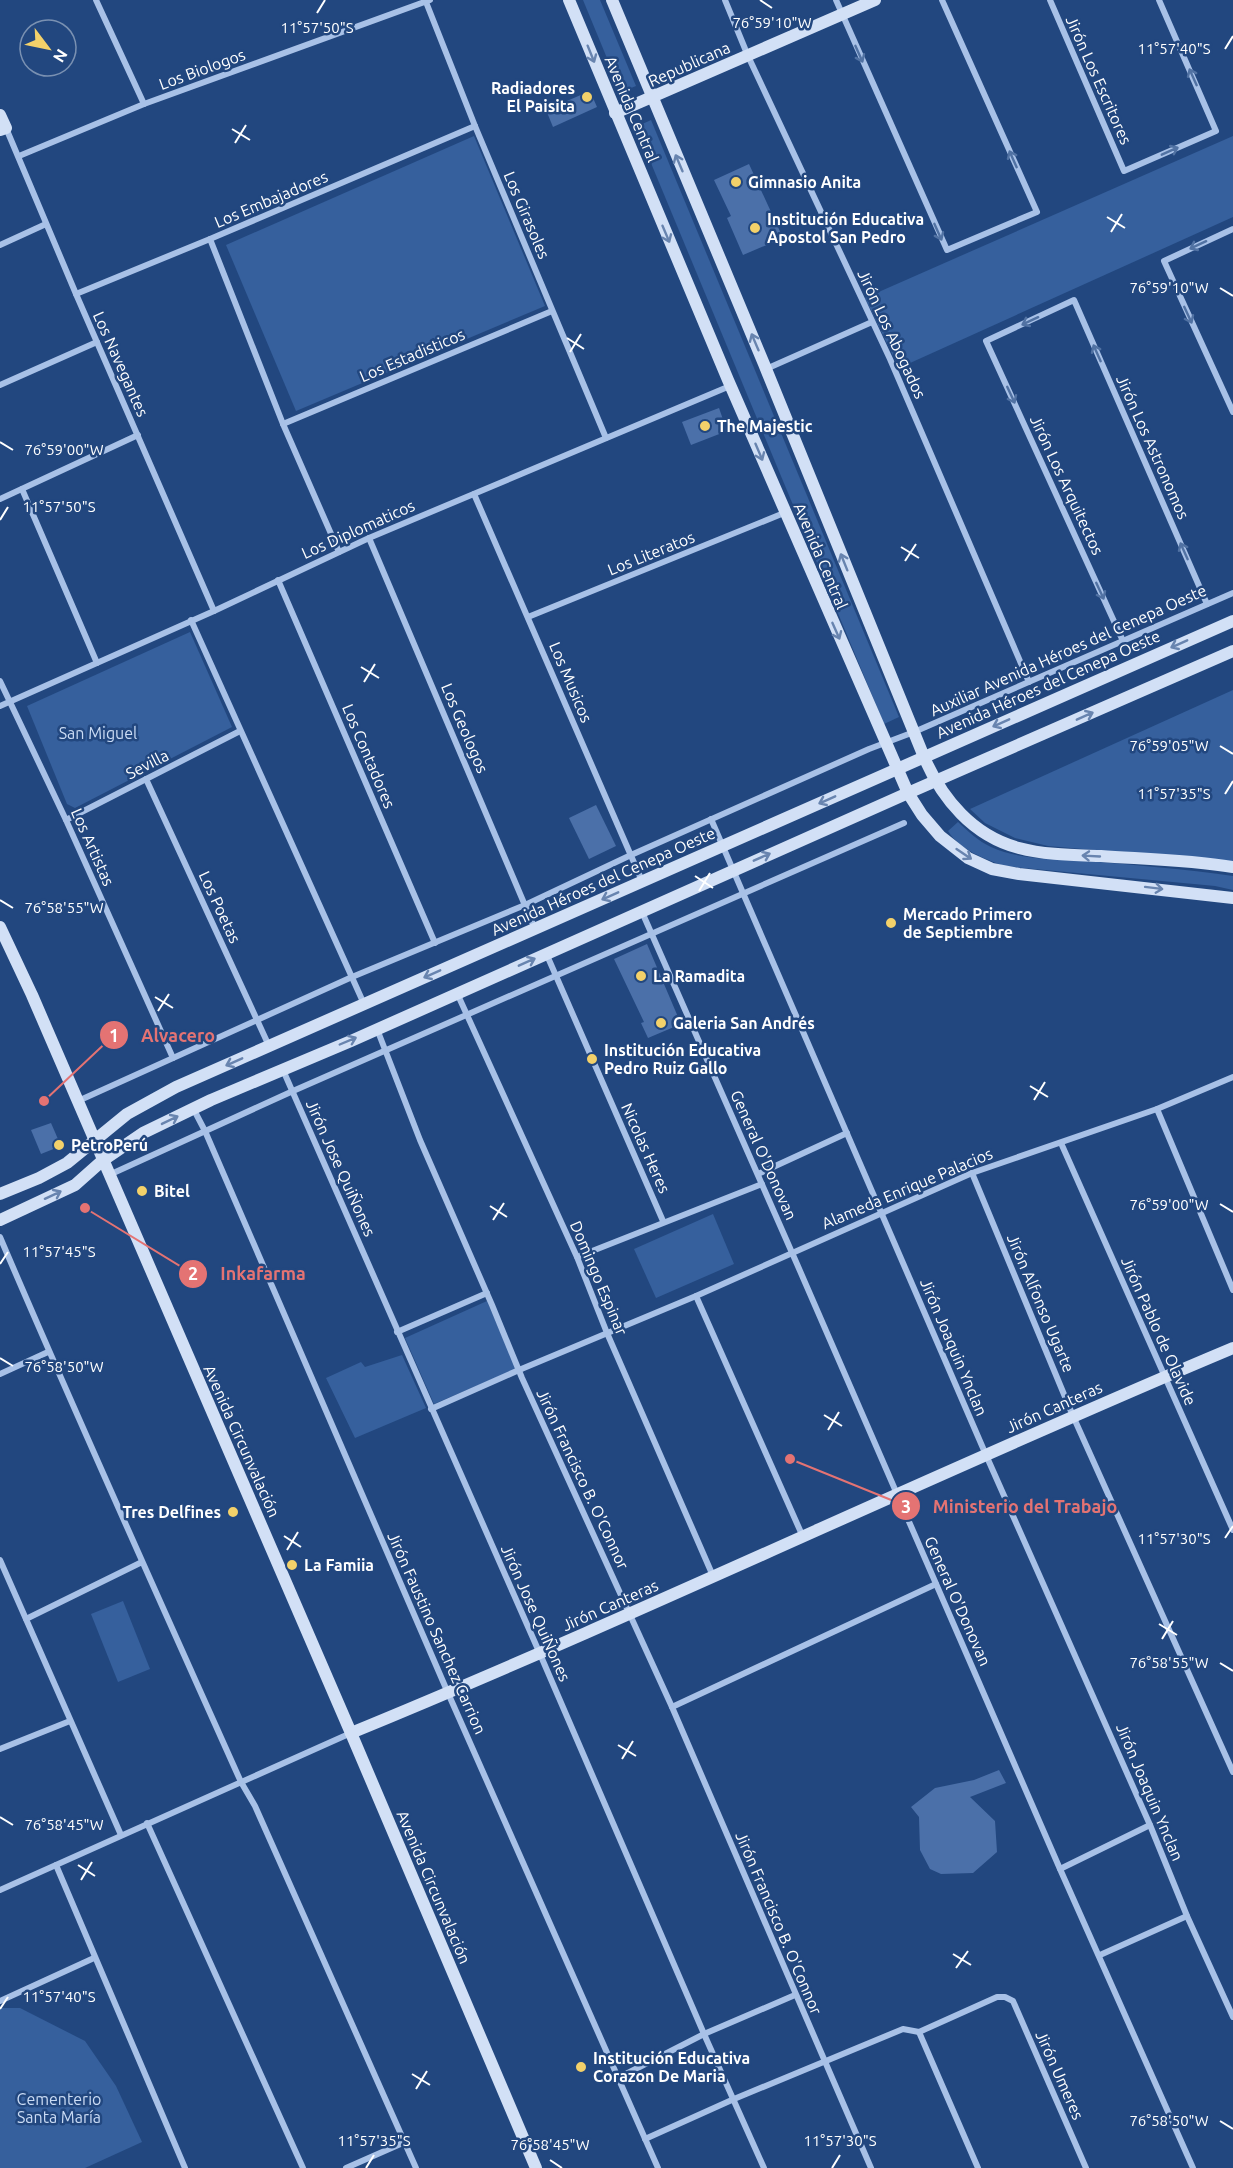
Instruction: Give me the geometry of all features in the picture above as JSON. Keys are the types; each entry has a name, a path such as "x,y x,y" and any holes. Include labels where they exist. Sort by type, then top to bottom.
{"main road":[{"name":"Avenida Central","path":"569,0 784,513 896,769 922,815 940,836 968,858 992,869 1233,898"},
{"name":"Avenida Central","path":"612,0 651,99 766,369 934,782 952,806 968,821 992,838 1018,848 1052,854 1233,867"},
{"name":"Republicana","path":"615,113 875,0"},
{"path":"0,115 3,129"},
{"name":"Avenida Héroes del Cenepa Oeste","path":"0,1194 39,1178 67,1163 127,1114 176,1087 1233,621"},
{"path":"0,1220 75,1185 102,1161 143,1133 193,1108 1232,653"},
{"name":"Avenida Circunvalación","path":"0,927 351,1733 536,2168"},
{"name":"Jirón Canteras","path":"351,1733 540,1654 1073,1416 1233,1348"}],"street":[{"path":"96,0 144,104"},
{"name":"Jirón Los Abogados","path":"725,0 748,56 872,322 1029,682"},
{"path":"836,0 947,250 1037,212 942,0"},
{"name":"Jirón Los Escritores","path":"1050,0 1124,171 1216,131 1159,0"},
{"name":"Los Biologos","path":"19,156 144,104 428,1"},
{"name":"Los Girasoles","path":"428,1 475,126 606,438"},
{"name":"Los Embajadores","path":"76,294 475,126"},
{"name":"Los Navegantes","path":"3,129 19,156 76,294 214,610"},
{"path":"0,245 46,224"},
{"path":"1233,229 1164,261 1233,412"},
{"path":"210,239 283,424 339,552"},
{"name":"Jirón Los Astronomos","path":"986,341 1074,300 1207,604"},
{"name":"Los Estadisticos","path":"283,424 552,311"},
{"path":"766,369 872,322"},
{"name":"Jirón Los Arquitectos","path":"986,341 1123,641"},
{"path":"0,385 97,342"},
{"name":"Los Diplomaticos","path":"0,706 369,538 730,386"},
{"path":"0,499 138,435"},
{"path":"22,489 97,663"},
{"name":"Los Musicos","path":"474,494 642,882"},
{"name":"Los Literatos","path":"528,617 784,513"},
{"name":"Los Geologos","path":"369,538 535,929"},
{"name":"Los Contadores","path":"278,580 435,943"},
{"name":"Auxiliar Avenida Héroes del Cenepa Oeste","path":"77,1101 352,978 525,905 884,742 914,732 1233,593"},
{"path":"191,620 364,1004"},
{"name":"Los Artistas","path":"0,681 66,820 173,1058"},
{"name":"Sevilla","path":"66,820 240,731"},
{"name":"Los Poetas","path":"146,779 269,1046"},
{"name":"Jirón Joaquin Ynclan","path":"711,819 986,1455 1233,2017"},
{"path":"109,1175 292,1091 904,824"},
{"name":"General O'Donovan","path":"642,911 1193,2168"},
{"name":"Nicolas Heres","path":"546,953 663,1221"},
{"name":"Domingo Espinar","path":"457,993 577,1257 607,1333 713,1576"},
{"name":"Jirón Francisco B. O'Connor","path":"377,1029 420,1140 519,1370 672,1707 871,2168"},
{"name":"Jirón Jose QuiÑones","path":"283,1069 704,2034 765,2168"},
{"name":"Alameda Enrique Palacios","path":"431,1409 696,1296 972,1173 1157,1109 1233,1077"},
{"name":"Jirón Faustino Sanchez Carrion","path":"193,1108 205,1131 448,1694 658,2168"},
{"path":"1157,1109 1233,1290"},
{"path":"758,1174 847,1133"},
{"name":"Jirón Pablo de Olavide","path":"1061,1143 1233,1530"},
{"name":"Jirón Alfonso Ugarte","path":"972,1173 1073,1416 1233,1772"},
{"path":"577,1257 663,1221 762,1184"},
{"path":"0,1236 48,1352 241,1782 255,1806 416,2168"},
{"path":"397,1332 487,1293"},
{"path":"696,1296 804,1538"},
{"path":"0,1374 48,1352"},
{"path":"0,1560 121,1835"},
{"path":"26,1619 142,1562"},
{"path":"672,1707 936,1584"},
{"path":"0,1749 70,1721"},
{"name":"Jirón Canteras","path":"0,1890 351,1733"},
{"path":"147,1823 303,2168"},
{"path":"1060,1869 1150,1825"},
{"path":"56,1865 185,2168"},
{"path":"1100,1955 1187,1916"},
{"path":"0,2001 94,1958"},
{"path":"618,2078 704,2034 795,1995"},
{"name":"Jirón Umeres","path":"919,2032 997,1997 1005,1997 1012,2001 1086,2168"},
{"path":"645,2139 734,2099 903,2029 919,2032 978,2168"},
{"path":"346,2168 405,2142"}],"green space":[{"path":"583,0 600,0 636,86 621,92"},
{"path":"651,120 899,717 884,724 636,127"},
{"path":"474,136 545,306 296,411 226,245"},
{"path":"1233,136 1233,217 899,368 865,298"},
{"name":"San Miguel","path":"190,632 232,727 75,808 67,804 27,706"},
{"path":"1233,690 1233,862 1048,846 1015,838 985,823 970,809"},
{"path":"958,822 986,845 1014,854 1233,876 1233,890 1215,886 1004,866 973,853 953,838 948,831"},
{"path":"713,1214 734,1264 656,1298 634,1249"},
{"path":"487,1301 516,1369 434,1404 405,1338"},
{"path":"402,1355 426,1408 355,1438 326,1378 361,1362 365,1367"},
{"path":"123,1601 150,1669 118,1682 91,1614"},
{"name":"Cementerio Santa María","path":"0,2008 20,2008 85,2041 116,2086 142,2142 85,2168 0,2168"}],"building":[{"path":"590,91 597,107 553,127 546,110"},
{"path":"749,164 783,238 743,255 727,218 731,216 714,180"},
{"name":"The Majestic","path":"719,408 727,431 691,445 682,422"},
{"path":"596,805 616,846 589,859 569,818"},
{"name":"La Ramadita","path":"647,944 681,1024 648,1038 641,1023 644,1022 614,959"},
{"path":"51,1123 61,1146 41,1154 31,1130"},
{"path":"999,1770 1006,1783 970,1797 995,1821 997,1852 973,1873 941,1874 930,1869 920,1850 919,1817 911,1807 935,1788 974,1780"}],"place":[{"name":"Radiadores El Paisita","path":"587,97"},
{"name":"Gimnasio Anita","path":"736,182"},
{"name":"Institución Educativa Apostol San Pedro","path":"755,228"},
{"name":"The Majestic","path":"705,426"},
{"name":"Mercado Primero de Septiembre","path":"891,923"},
{"name":"La Ramadita","path":"641,976"},
{"name":"Galeria San Andrés","path":"661,1023"},
{"name":"Institución Educativa Pedro Ruiz Gallo","path":"592,1059"},
{"name":"Alvacero","path":"44,1101"},
{"name":"PetroPerú","path":"59,1145"},
{"name":"Bitel","path":"142,1191"},
{"name":"Inkafarma","path":"85,1208"},
{"name":"Ministerio del Trabajo","path":"790,1459"},
{"name":"Tres Delfines","path":"233,1512"},
{"name":"La Famiia","path":"292,1565"},
{"name":"Institución Educativa Corazon De Maria","path":"581,2067"}]}
